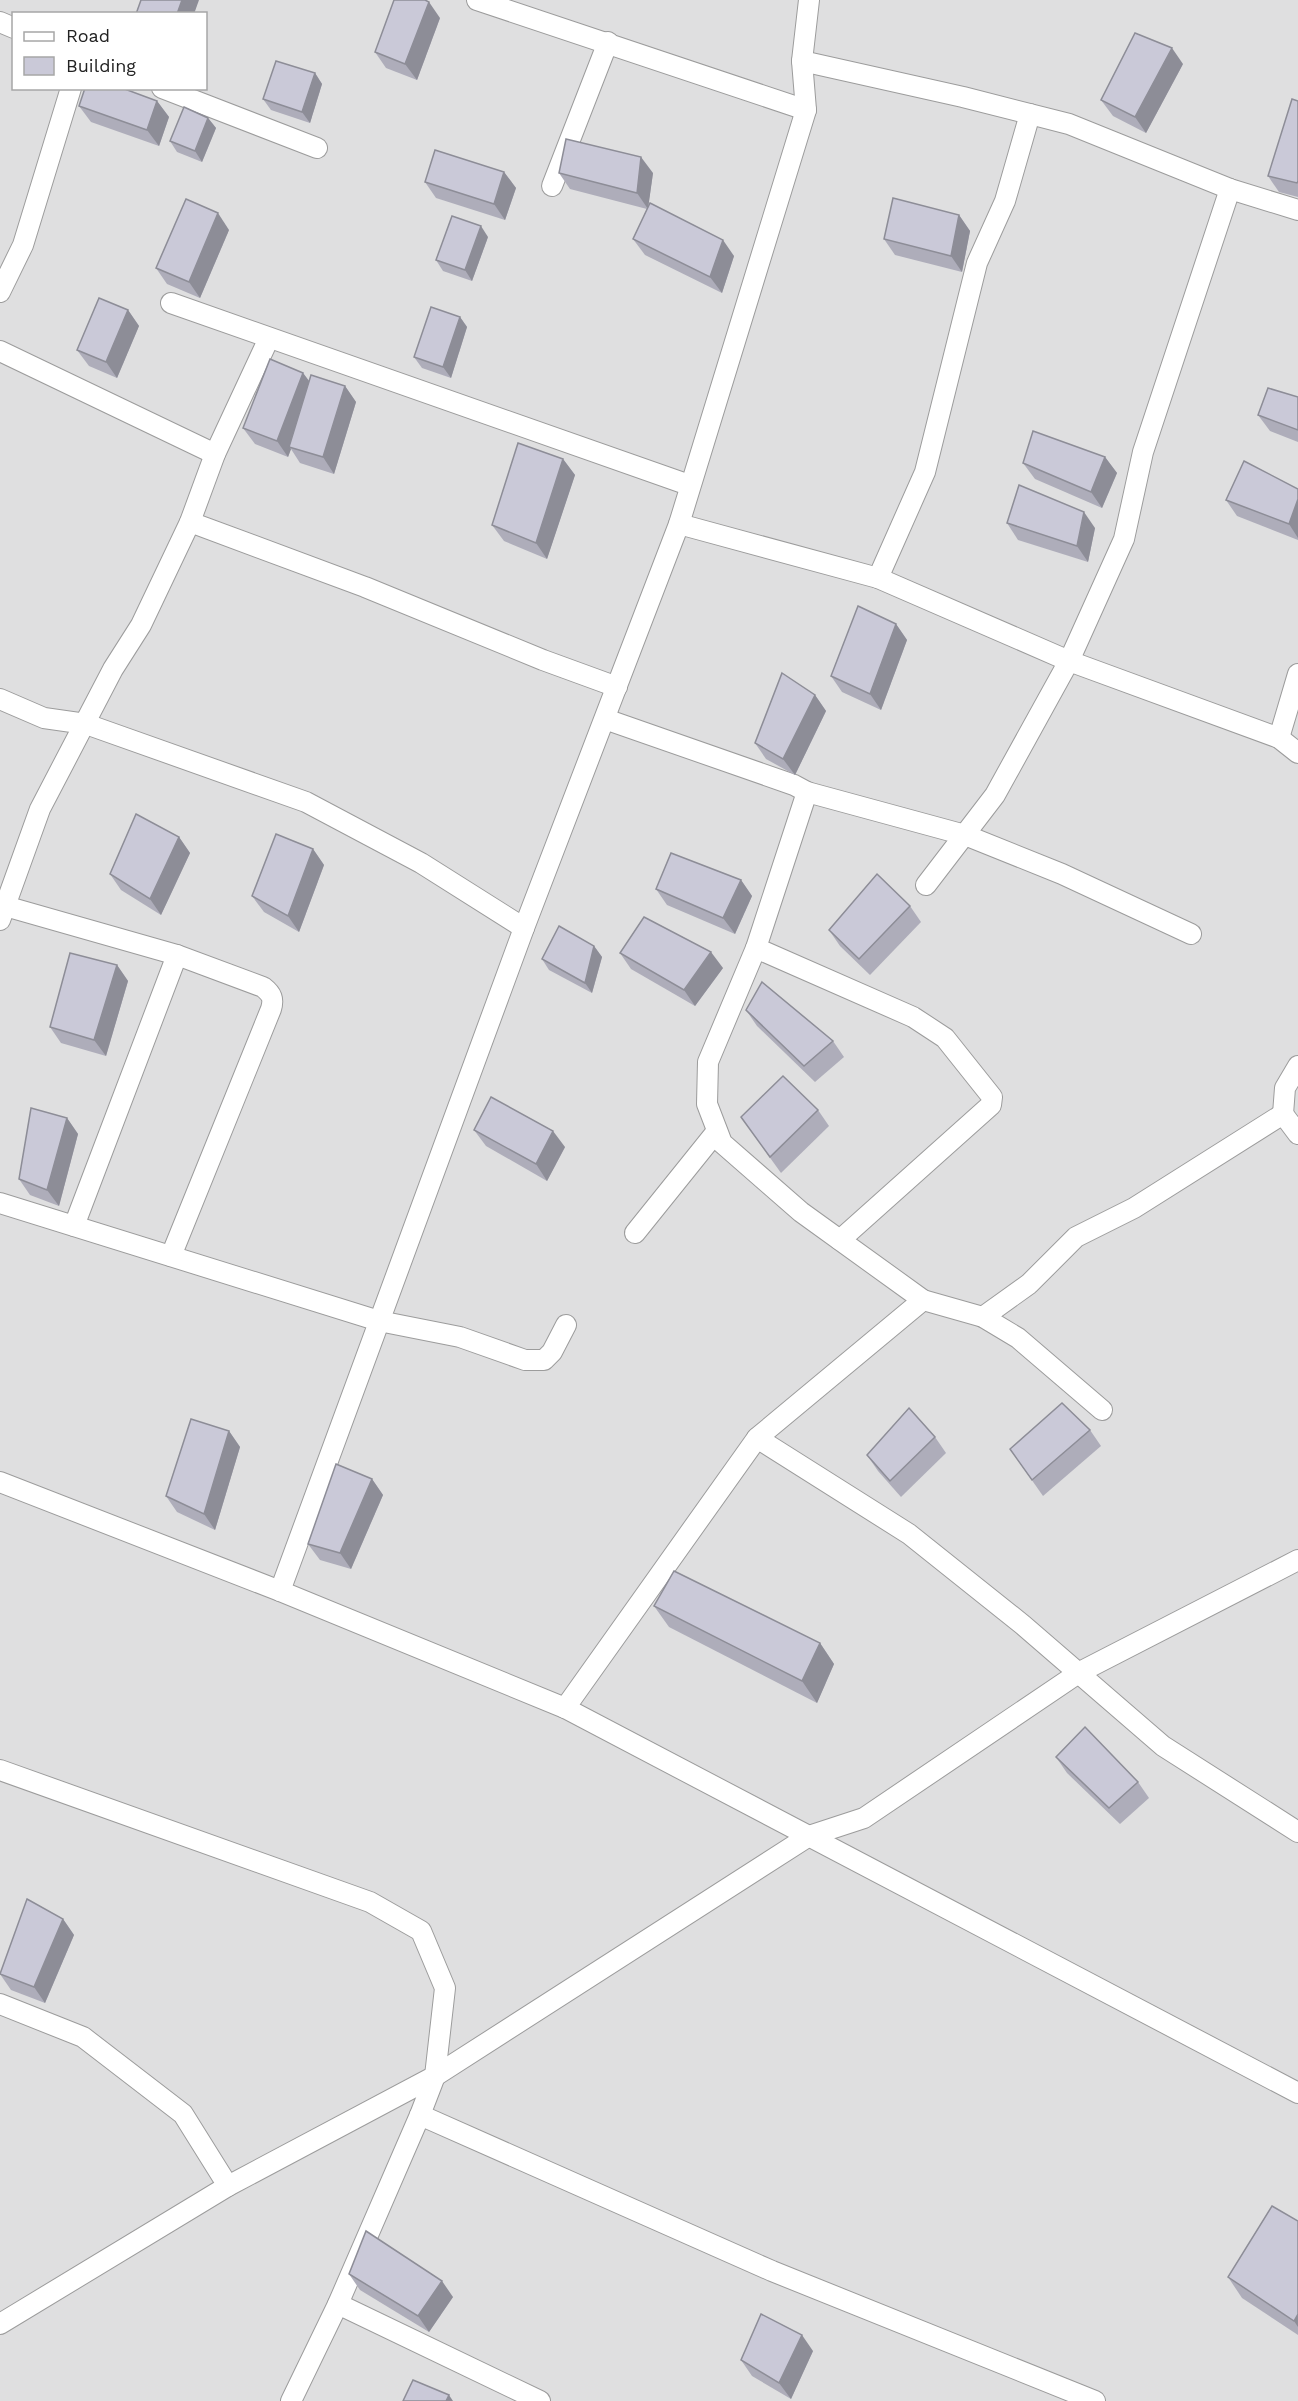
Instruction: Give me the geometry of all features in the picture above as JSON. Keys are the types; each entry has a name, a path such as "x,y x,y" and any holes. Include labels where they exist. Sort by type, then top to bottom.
{"street":[{"path":"477,0 806,110"},
{"path":"280,1591 524,928 679,524 689,485 806,110 802,61 810,0"},
{"path":"552,186 608,42"},
{"path":"802,61 963,97 1069,124 1230,189 1298,210"},
{"path":"0,292 23,245 70,90"},
{"path":"167,90 317,148"},
{"path":"878,578 925,472 977,263 1005,201 1030,114"},
{"path":"926,885 995,795 1069,661 1124,539 1143,452 1230,189"},
{"path":"171,303 689,485"},
{"path":"171,1256 273,1001 270,993 263,987 177,955 2,913 40,809 113,669 141,625 190,522 215,454 269,338"},
{"path":"0,351 215,454"},
{"path":"190,522 365,587 543,660 617,687"},
{"path":"679,524 878,578 1069,661 1279,738 1298,753"},
{"path":"1279,738 1298,674"},
{"path":"0,699 44,718 86,724 306,802 421,863 524,928"},
{"path":"605,719 794,785 807,792 965,835 1062,874 1191,934"},
{"path":"807,792 756,948 708,1062 707,1104 722,1143 801,1212 923,1300 983,1317 1018,1338 1102,1410"},
{"path":"756,948 913,1017 945,1038 992,1097 991,1106 840,1240"},
{"path":"74,1226 177,955"},
{"path":"1298,1066 1285,1088 1283,1114 1298,1134"},
{"path":"983,1317 1029,1284 1076,1237 1134,1208 1283,1114"},
{"path":"635,1233 717,1131"},
{"path":"0,1203 379,1321 460,1337 525,1360 544,1360 552,1352 566,1325"},
{"path":"565,1708 757,1438 923,1300"},
{"path":"757,1438 909,1534 1080,1672 1163,1746 1298,1832"},
{"path":"0,1482 280,1591 565,1708 1298,2093"},
{"path":"0,2324 228,2186 435,2076 809,1836 864,1818 1080,1672 1298,1560"},
{"path":"0,1770 370,1902 421,1931 445,1989 435,2076 338,2304 291,2401"},
{"path":"0,2004 83,2037 183,2114 228,2186"},
{"path":"420,2115 772,2271 1095,2401"},
{"path":"338,2304 540,2401"}],"shaded area":[{"path":"0,0 1298,0 1298,2401 0,2401"}],"building":[{"path":"141,0 182,0 178,12 137,12"},
{"path":"394,0 429,2 405,64 375,52"},
{"path":"1135,33 1172,48 1135,117 1101,100"},
{"path":"276,61 315,73 302,112 263,99"},
{"path":"84,90 127,90 157,101 147,130 79,106"},
{"path":"1292,99 1298,101 1297,183 1268,176"},
{"path":"184,107 208,118 195,151 170,141"},
{"path":"566,139 641,157 637,193 559,173"},
{"path":"435,150 504,172 494,204 425,182"},
{"path":"893,198 959,215 951,256 884,239"},
{"path":"186,199 218,213 189,282 156,268"},
{"path":"650,203 723,240 710,277 633,239"},
{"path":"452,216 481,226 465,270 436,260"},
{"path":"99,298 128,310 106,362 77,350"},
{"path":"431,307 460,317 443,367 414,357"},
{"path":"270,359 303,373 277,441 243,428"},
{"path":"311,375 345,386 323,457 289,447"},
{"path":"1268,388 1298,397 1298,430 1258,415"},
{"path":"1033,431 1105,457 1091,492 1023,463"},
{"path":"518,443 563,459 536,543 492,525"},
{"path":"1244,461 1298,489 1298,499 1289,524 1226,500"},
{"path":"1019,485 1084,512 1077,546 1007,523"},
{"path":"858,606 896,624 870,694 831,676"},
{"path":"782,673 815,695 783,759 755,743"},
{"path":"136,814 179,837 150,899 110,874"},
{"path":"276,834 313,849 288,916 252,896"},
{"path":"671,853 741,880 723,918 656,889"},
{"path":"877,874 910,906 859,959 829,930"},
{"path":"644,917 711,952 684,990 620,953"},
{"path":"559,926 594,946 585,983 542,959"},
{"path":"70,953 117,965 94,1040 50,1027"},
{"path":"762,982 833,1041 804,1066 746,1010"},
{"path":"783,1076 818,1110 770,1157 741,1117"},
{"path":"491,1097 553,1131 536,1164 474,1130"},
{"path":"31,1108 67,1118 47,1190 19,1179"},
{"path":"1062,1403 1090,1430 1032,1480 1010,1449"},
{"path":"909,1408 935,1437 890,1481 867,1455"},
{"path":"191,1419 229,1431 204,1514 166,1496"},
{"path":"336,1464 372,1479 340,1553 308,1544"},
{"path":"674,1571 820,1643 802,1681 654,1606"},
{"path":"1085,1727 1138,1782 1109,1808 1056,1757"},
{"path":"27,1899 63,1919 34,1987 0,1974"},
{"path":"1272,2206 1298,2221 1298,2314 1294,2321 1228,2277"},
{"path":"366,2231 442,2281 418,2316 349,2274"},
{"path":"761,2314 802,2335 779,2383 741,2360"},
{"path":"413,2380 449,2395 446,2401 403,2401"}]}
